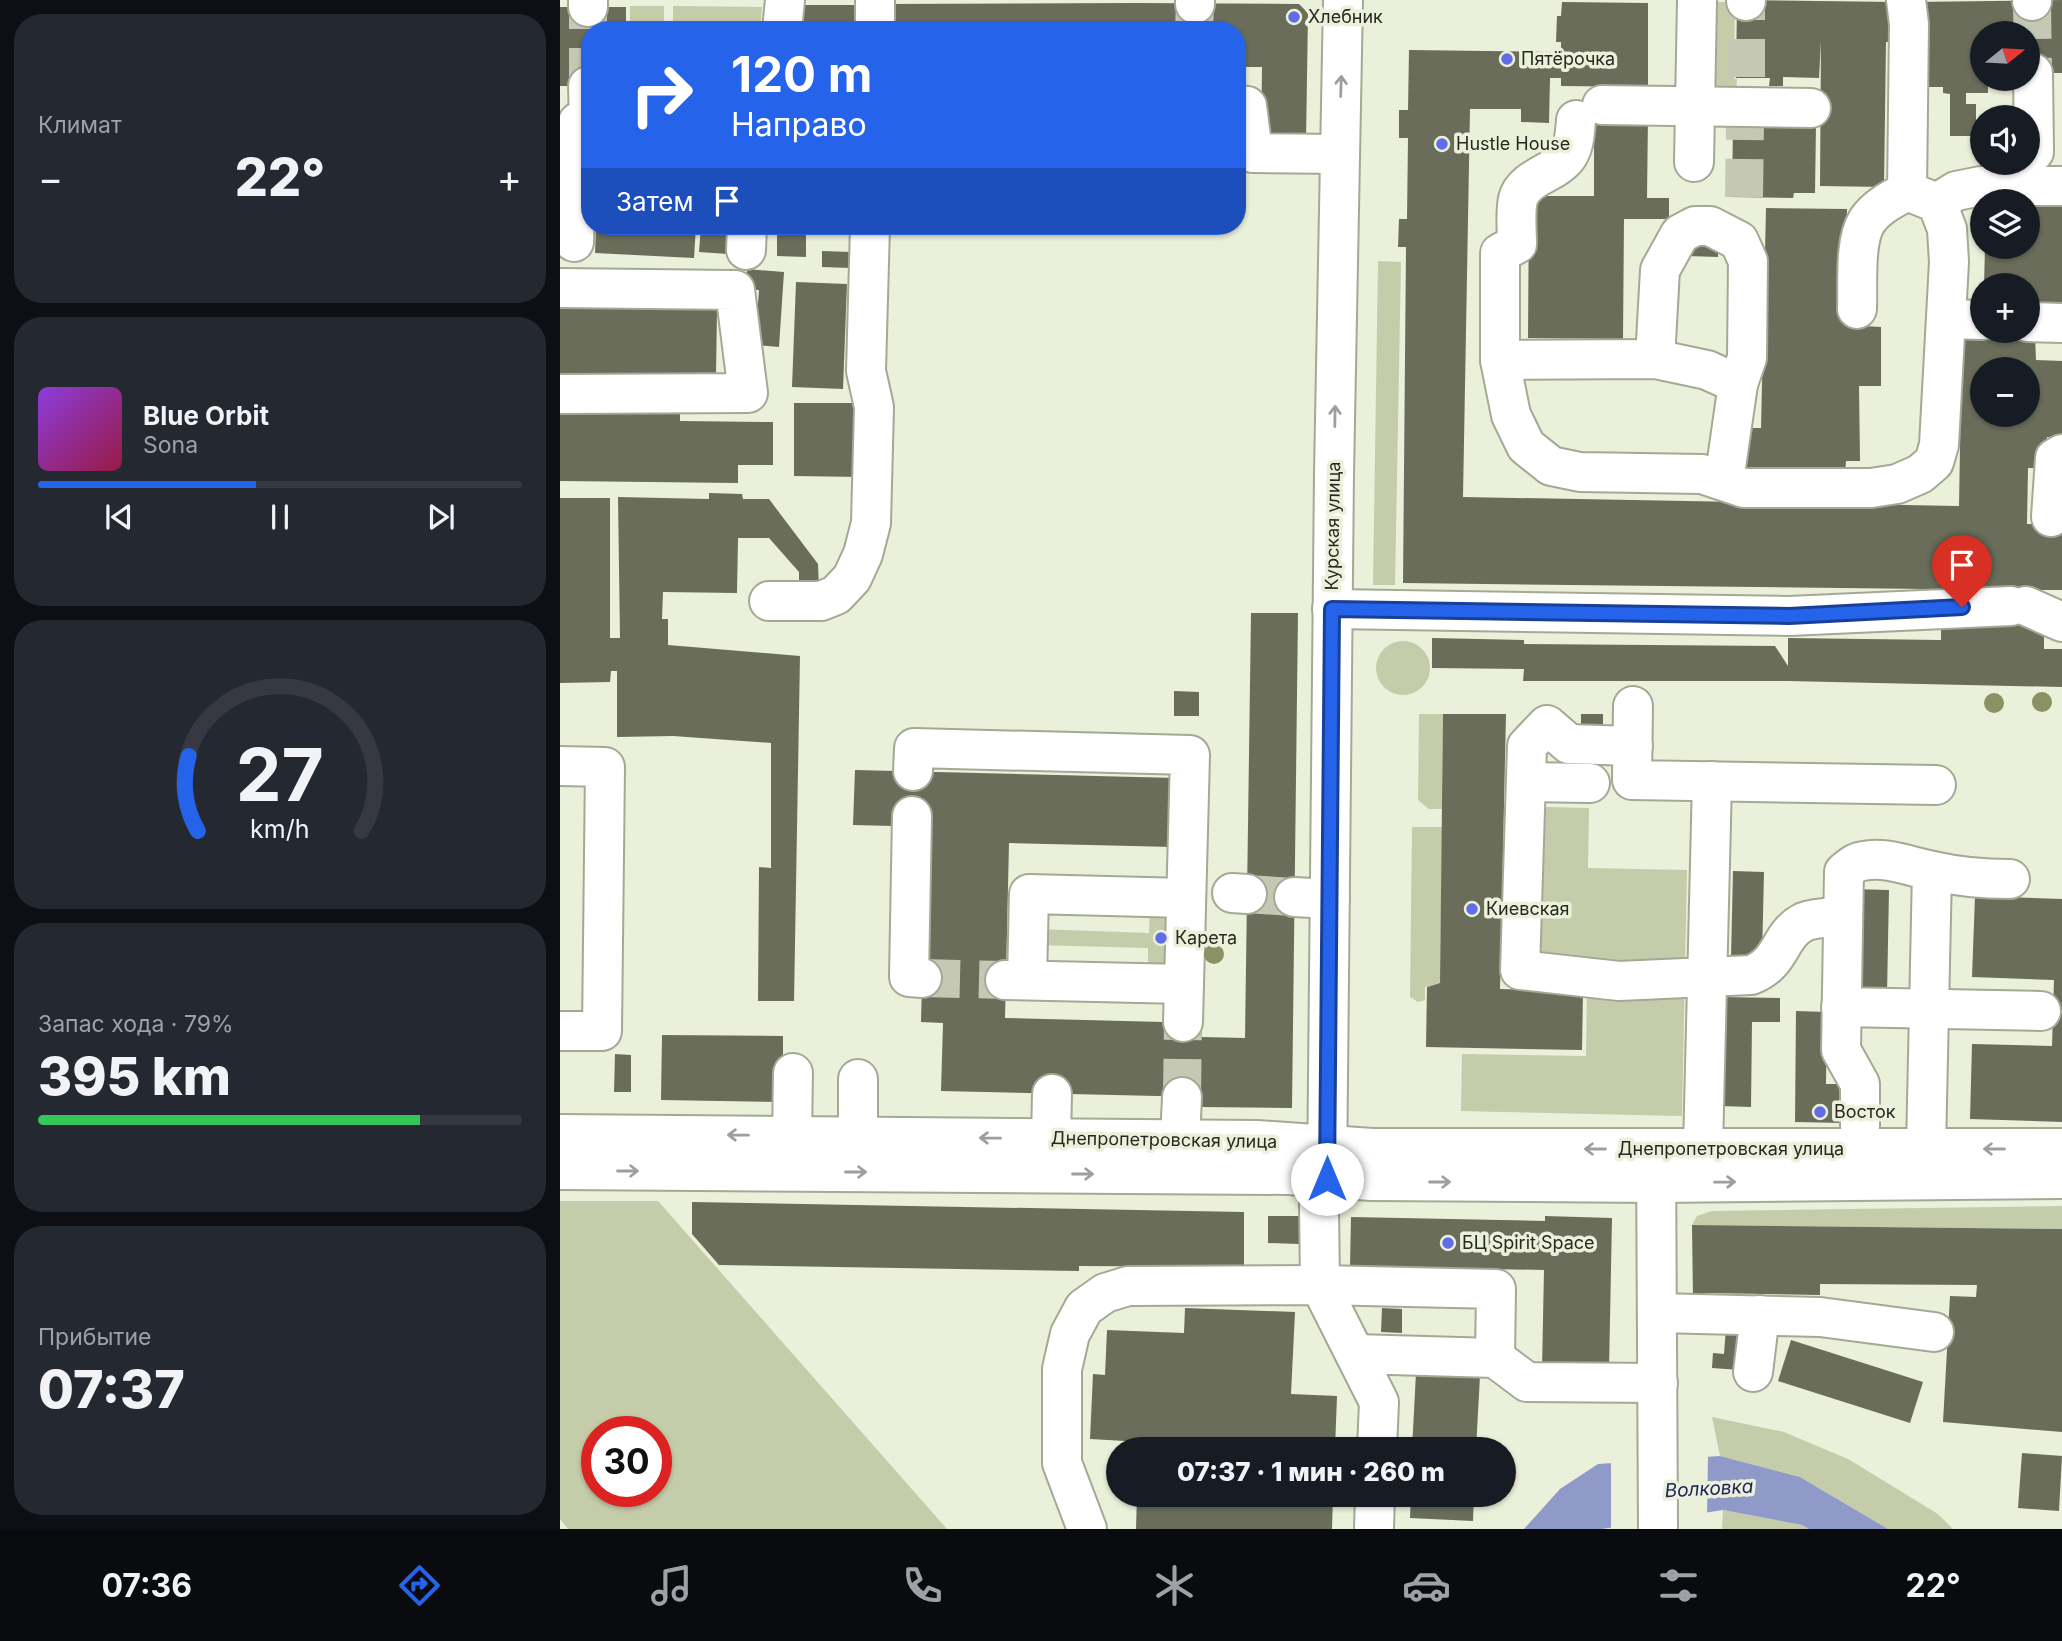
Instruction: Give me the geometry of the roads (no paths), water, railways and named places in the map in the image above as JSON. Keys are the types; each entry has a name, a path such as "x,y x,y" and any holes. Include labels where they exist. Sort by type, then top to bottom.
{"main road":[{"path":"783,21 785,0"},
{"path":"875,0 875,21"},
{"name":"Курская улица","path":"1320,1284 1319,1206 1327,1161 1312,898 1332,609 1343,0"},
{"path":"1694,162 1698,0"},
{"path":"1811,108 1745,102 1589,112 1568,156 1555,168 1525,186 1518,199 1517,244 1500,253 1500,360 1511,415 1526,446 1551,466 1580,472 1702,474 1744,488 1871,488 1897,484 1920,474 1934,463 1964,320 1949,262 1947,229 1922,197 1906,0"},
{"path":"1246,106 1253,153 1339,154"},
{"path":"1857,309 1860,240 1867,222 1881,206 1981,186 2062,187"},
{"path":"574,242 581,212"},
{"path":"1655,359 1660,270 1680,234 1695,226 1710,226 1739,241 1748,261 1747,358 1738,384 1724,481"},
{"path":"769,601 821,601 836,595 852,578 863,554 871,523 874,407 866,371 870,235"},
{"path":"560,288 735,290 748,393 560,394"},
{"path":"2040,322 2062,323"},
{"path":"1500,360 1655,359 1707,370 1738,384"},
{"path":"2051,517 2055,458 2062,454"},
{"path":"1332,609 1789,616 2019,606 2062,622"},
{"path":"1633,706 1632,780 1936,785"},
{"path":"1633,746 1569,744 1547,725 1527,746 1520,970 1619,981 1751,975 1764,970 1772,963 1790,933 1803,923 1842,917"},
{"path":"914,771 914,748 1190,755 1183,1022"},
{"path":"560,766 605,767 602,1031 560,1031"},
{"path":"1703,1149 1712,781"},
{"path":"1526,782 1590,783"},
{"path":"912,816 909,977 922,978"},
{"path":"1860,1126 1860,1084 1841,1050 1844,872 1851,865 1863,861 1894,861 1975,878 2010,879"},
{"path":"1926,1149 1932,871"},
{"path":"1184,984 1016,980 1029,894 1186,898"},
{"path":"1841,1007 2041,1011"},
{"path":"792,1136 793,1073"},
{"path":"858,1079 858,1137"},
{"path":"1051,1139 1052,1094"},
{"path":"1180,1140 1181,1097"},
{"name":"Днепропетровская улица","path":"560,1134 1180,1140 1327,1161"},
{"name":"Днепропетровская улица","path":"560,1170 1255,1175 1327,1161 1372,1148 1656,1166 2062,1179"},
{"name":"Днепропетровская улица","path":"1656,1166 1703,1149 2062,1148"},
{"path":"1656,1166 1658,1529"},
{"path":"1320,1284 1379,1402 1378,1437"},
{"path":"1087,1529 1062,1463 1062,1369 1070,1334 1084,1308 1105,1293 1128,1286 1320,1284 1496,1289 1495,1358"},
{"path":"1657,1313 1820,1317 1934,1332"},
{"path":"1752,1372 1760,1315"},
{"path":"1355,1354 1495,1358 1527,1382 1658,1383"},
{"path":"1374,1529 1375,1507"}],"water":[{"name":"Волковка","path":"1720,1456 1800,1477 1888,1529 1809,1529 1802,1525 1723,1510 1602,1529 1524,1529 1560,1489 1598,1464"}],"tunnel":[{"path":"1746,1 1746,77"},
{"path":"2032,1 2032,21"},
{"path":"1194,21 1195,4"},
{"path":"588,7 588,21"},
{"path":"1744,197 1745,123"},
{"path":"1247,894 1294,897"},
{"path":"922,978 1005,980"},
{"path":"1182,1097 1183,1022"}],"place":[{"name":"Хлебник","path":"1294,17"},
{"name":"Пятёрочка","path":"1507,59"},
{"name":"Hustle House","path":"1442,144"},
{"name":"Киевская","path":"1472,909"},
{"name":"Карета","path":"1161,938"},
{"name":"Восток","path":"1820,1112"},
{"name":"БЦ Spirit Space","path":"1448,1243"}]}
